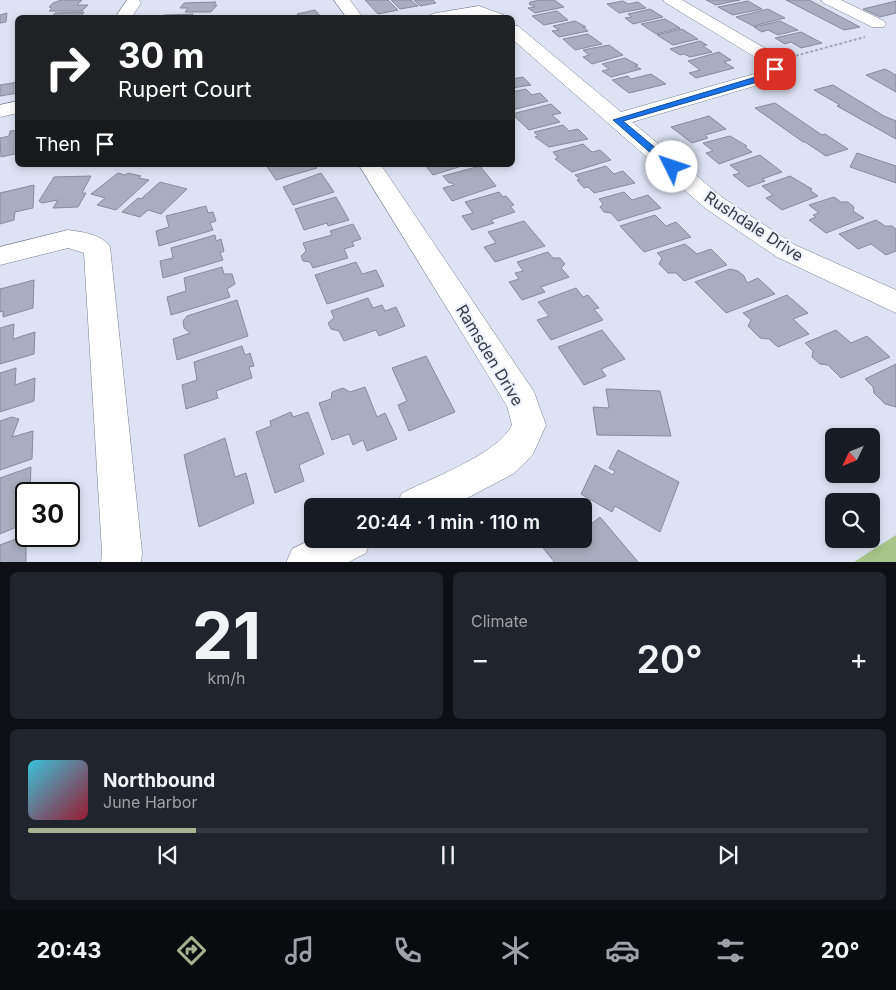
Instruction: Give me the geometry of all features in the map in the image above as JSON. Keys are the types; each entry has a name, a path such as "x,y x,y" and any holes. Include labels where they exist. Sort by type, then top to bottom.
{"street":[{"path":"342,0 353,15"},
{"path":"617,120 761,78 775,69 774,61 671,0"},
{"path":"836,1 878,24"},
{"path":"125,15 132,3"},
{"path":"452,15 480,10 491,15"},
{"name":"Rushdale Drive","path":"515,33 714,203 786,251 896,302"},
{"path":"0,111 15,108"},
{"name":"Ramsden Drive","path":"371,167 522,402 529,425 520,445 501,462 431,498"},
{"path":"0,256 68,239 83,241 96,247 121,542 121,562"},
{"path":"306,562 334,548"}],"path":[{"path":"774,61 887,31 878,24"}],"green space":[{"path":"896,535 896,562 854,562 876,548 880,548 880,545"}],"building":[{"path":"61,0 82,0 77,5 88,5 82,11 49,11 52,8 49,7 53,3"},
{"path":"365,0 388,0 398,10 378,14"},
{"path":"391,0 411,0 418,6 400,9"},
{"path":"414,0 433,0 436,3 420,6"},
{"path":"554,0 564,7 535,13 528,8 535,7 529,4 530,2"},
{"path":"706,0 740,0 716,5"},
{"path":"786,0 809,0 860,27 844,30"},
{"path":"623,1 628,4 638,2 646,8 619,13 607,4"},
{"path":"748,1 762,9 733,15 718,7"},
{"path":"896,1 896,13 880,17 863,9"},
{"path":"216,2 214,5 217,5 211,12 185,12 188,8 180,8 184,3"},
{"path":"650,9 663,17 633,24 625,18 632,17 628,14"},
{"path":"768,9 785,18 753,26 736,17"},
{"path":"315,10 319,15 298,15"},
{"path":"557,11 568,20 544,25 532,16"},
{"path":"84,12 82,15 53,15 55,13"},
{"path":"7,13 6,22 0,23 0,15"},
{"path":"665,19 680,28 656,34 641,24"},
{"path":"575,21 586,27 583,27 588,31 559,37 552,31 559,30 553,26"},
{"path":"780,21 798,30 778,35 768,30 762,32 754,27"},
{"path":"682,29 698,39 673,45 657,35"},
{"path":"801,32 822,43 801,48 791,42 785,44 775,38"},
{"path":"588,34 602,44 575,50 563,39"},
{"path":"700,41 707,45 703,46 712,52 690,57 684,54 680,55 670,49"},
{"path":"609,45 623,55 592,64 583,57 589,55 583,50"},
{"path":"719,52 731,60 724,62 734,68 696,78 689,73 700,70 688,61"},
{"path":"625,58 638,65 635,66 641,69 611,77 602,71 609,69 602,64"},
{"path":"885,69 896,75 896,92 866,75"},
{"path":"651,74 666,84 629,93 612,80 628,76 631,79"},
{"path":"523,77 531,85 515,88 515,78"},
{"path":"15,82 15,94 0,96 0,85"},
{"path":"833,85 884,116 896,121 896,139 837,106 840,105 814,90"},
{"path":"526,89 532,95 540,93 548,101 515,109 515,91"},
{"path":"775,103 822,135 825,134 848,149 826,156 755,108"},
{"path":"551,104 561,113 552,115 560,122 529,130 515,117 515,113"},
{"path":"709,116 726,129 705,135 708,138 692,143 671,127"},
{"path":"563,125 569,131 578,129 588,139 549,147 535,137 538,136 534,132"},
{"path":"15,130 15,154 1,157 0,138 9,136 10,131"},
{"path":"730,136 747,146 745,147 752,152 719,164 706,153 713,151 703,143"},
{"path":"583,144 592,152 600,150 611,160 572,172 555,159 558,158 553,152"},
{"path":"857,153 896,166 896,183 850,167"},
{"path":"760,155 782,172 762,179 765,181 748,187 733,175 740,173 730,165"},
{"path":"606,166 614,174 623,171 635,183 594,193 588,187 584,188 577,180 580,179 575,175"},
{"path":"267,167 317,168 276,180"},
{"path":"427,167 459,167 433,175"},
{"path":"481,167 496,186 452,201 443,188 454,185 449,183 443,176"},
{"path":"118,173 125,175 128,173 141,176 138,178 149,180 116,210 97,205 105,198 91,194"},
{"path":"321,173 334,192 293,205 283,187"},
{"path":"91,176 82,193 86,193 78,207 53,208 58,200 42,203 39,201 54,177"},
{"path":"790,176 812,189 810,190 818,196 782,210 766,198 773,195 762,186"},
{"path":"160,182 187,189 161,214 148,210 140,217 122,212 138,198 141,199"},
{"path":"34,185 33,208 15,212 14,220 0,224 0,193"},
{"path":"499,192 503,197 506,196 514,205 510,206 515,212 491,220 494,223 472,230 462,216 473,213 465,202"},
{"path":"624,192 632,200 648,195 661,208 618,221 611,213 604,212 600,207 603,204 599,199"},
{"path":"336,197 349,220 328,226 327,223 304,230 295,209"},
{"path":"834,197 841,202 848,202 854,207 853,211 864,218 826,233 809,220 816,217 813,215 819,213 809,205"},
{"path":"206,206 208,213 213,212 216,221 210,223 213,230 159,246 156,231 169,227 166,216"},
{"path":"655,215 666,226 676,222 691,237 644,252 620,226"},
{"path":"876,220 885,226 892,226 896,229 896,251 886,255 871,244 858,249 839,234"},
{"path":"524,221 545,246 495,262 484,247 496,243 488,232"},
{"path":"353,224 361,239 352,242 354,246 344,249 348,258 313,268 310,262 303,261 301,256 306,251 303,243 332,235 330,231"},
{"path":"215,235 216,241 221,239 224,251 220,253 223,260 163,278 160,261 173,258 171,248"},
{"path":"685,244 697,254 711,249 727,265 684,281 676,273 668,273 659,264 662,258 657,253"},
{"path":"548,252 553,258 560,258 565,264 561,268 569,277 541,287 545,292 522,300 509,282 519,279 515,273 523,271 517,262"},
{"path":"356,262 362,274 376,270 384,286 327,304 315,275"},
{"path":"222,267 224,274 232,274 235,284 227,289 230,297 171,315 167,297 186,291 184,278"},
{"path":"730,269 738,271 744,276 747,283 758,278 775,294 726,313 695,282"},
{"path":"34,280 33,308 3,317 3,311 0,312 0,289"},
{"path":"576,288 583,297 588,295 599,308 594,309 603,320 551,340 537,320 549,316 538,302"},
{"path":"787,295 808,313 793,319 809,334 778,347 769,339 760,338 748,326 751,320 743,313"},
{"path":"368,298 373,308 382,305 385,311 396,307 405,326 379,336 376,330 344,341 339,331 331,329 328,323 334,318 331,311"},
{"path":"237,300 248,336 177,360 173,339 190,333 184,328 183,321 187,316"},
{"path":"14,324 13,339 35,332 34,354 0,364 0,328"},
{"path":"602,330 625,359 601,369 606,376 584,385 558,347"},
{"path":"836,330 851,343 867,336 890,357 841,378 828,365 820,364 812,357 813,351 805,343"},
{"path":"242,346 245,355 250,353 254,366 249,367 252,378 216,391 218,398 186,409 182,385 197,380 194,362"},
{"path":"426,356 455,412 409,431 398,405 407,401 392,368"},
{"path":"896,364 896,407 885,404 874,393 873,387 865,379"},
{"path":"16,368 15,385 35,378 34,401 0,412 0,373"},
{"path":"365,387 377,417 385,413 397,439 367,451 363,440 353,445 349,434 332,440 319,403 331,399 332,392 343,388 350,392"},
{"path":"606,389 660,391 671,436 597,435 593,407 609,408"},
{"path":"291,412 293,417 308,412 324,454 299,465 304,481 275,493 256,432 271,426 270,421"},
{"path":"12,417 19,419 12,437 33,431 32,459 0,470 0,421"},
{"path":"225,438 235,477 246,473 254,503 199,527 184,455"},
{"path":"618,450 679,482 660,532 615,506 612,512 592,500 592,498 581,494 595,465 613,475 615,471 609,468"},
{"path":"31,467 30,482 15,482 15,528 0,534 0,478"},
{"path":"600,517 638,562 554,562 543,548 592,548 592,523"},
{"path":"15,539 15,547 26,547 26,562 0,562 0,545"}],"route":[{"path":"672,167 617,120 761,78 775,69"}]}
